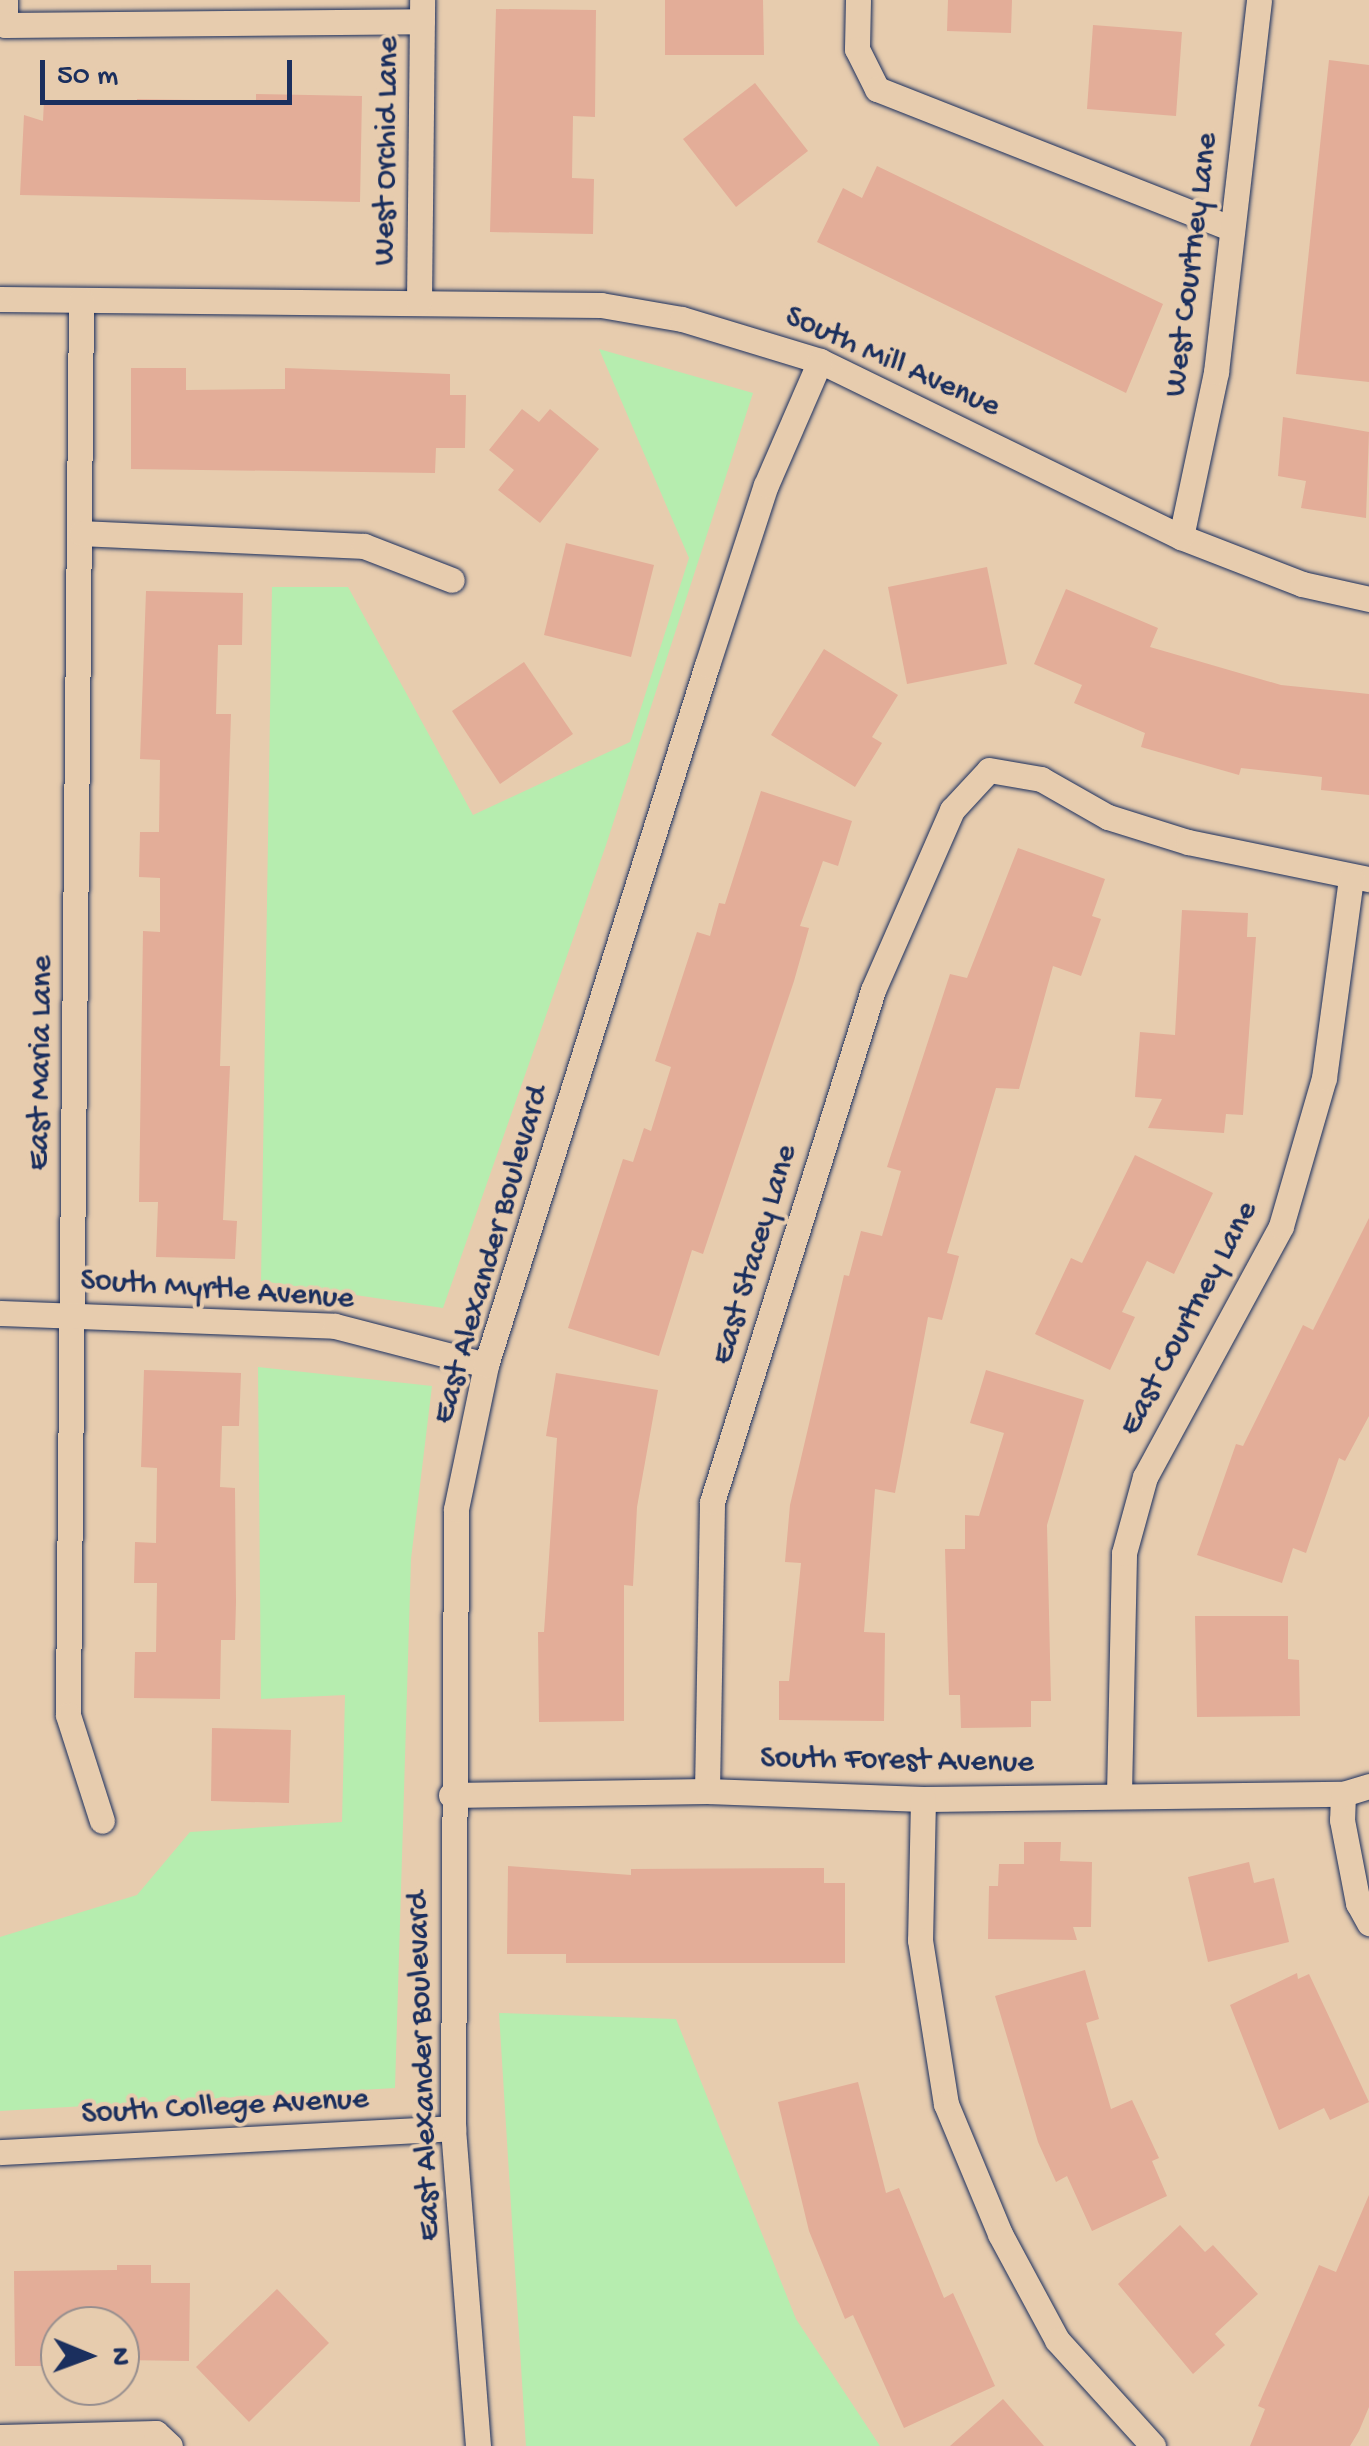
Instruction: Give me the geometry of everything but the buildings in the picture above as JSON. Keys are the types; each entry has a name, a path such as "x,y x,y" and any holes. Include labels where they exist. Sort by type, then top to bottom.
{"street":[{"path":"858,0 858,48 877,89 1230,228"},
{"name":"West Courtney Lane","path":"1181,537 1216,372 1259,0"},
{"path":"5,13 422,10"},
{"name":"West Orchid Lane","path":"419,302 422,10"},
{"name":"South Mill Avenue","path":"0,300 601,305 682,319 820,361 1181,537 1302,584 1369,600"},
{"name":"East Maria Lane","path":"81,300 68,1715 102,1821"},
{"name":"East Alexander Boulevard","path":"478,2446 453,2128 451,1794 456,1509 486,1365 766,485 820,361"},
{"path":"80,534 364,546 452,580"},
{"name":"East Stacey Lane","path":"707,1791 712,1502 873,990 952,810 989,770 1040,779 1108,816 1188,842 1360,878"},
{"name":"East Courtney Lane","path":"1120,1794 1124,1553 1144,1477 1281,1226 1324,1078 1360,878"},
{"name":"South Myrtle Avenue","path":"0,1313 334,1326 486,1365"},
{"name":"South Forest Avenue","path":"451,1794 707,1791 923,1798 1343,1794 1369,1786"},
{"path":"1343,1794 1358,1903 1369,1923"},
{"path":"923,1798 920,1940 946,2104 1000,2234 1058,2340 1153,2446"},
{"name":"South College Avenue","path":"0,2152 453,2128"},
{"path":"0,2436 156,2433 170,2446"}],"green space":[{"path":"599,349 753,393 606,845 443,1308 261,1281 272,587 348,587 473,815 630,742 689,558"},
{"path":"258,1367 432,1386 411,1559 395,2088 0,2111 0,1937 137,1895 190,1832 342,1822 345,1695 261,1699"},
{"path":"499,2013 676,2019 796,2319 880,2446 526,2446"}]}
